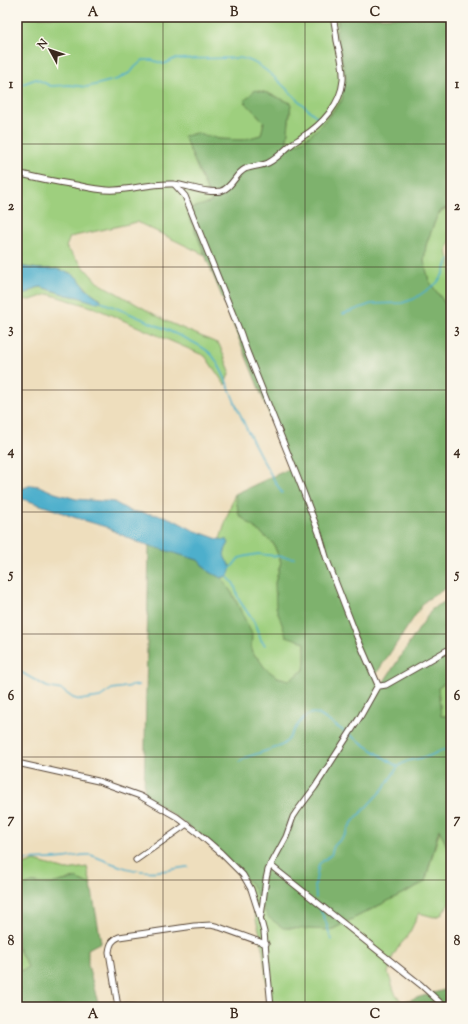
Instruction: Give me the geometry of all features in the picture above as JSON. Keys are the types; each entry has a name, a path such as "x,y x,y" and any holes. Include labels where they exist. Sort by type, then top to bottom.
{"street":[{"path":"17,173 34,178 99,190 115,190 160,184 222,191 237,175 244,170 268,163 316,127 328,114 340,96 343,69 333,17"},
{"path":"175,185 185,196 232,310 246,349 301,486 327,560 378,685"},
{"path":"378,685 386,685 451,648"},
{"path":"260,917 266,879 270,865 286,837 293,817 315,787 363,712 378,685"},
{"path":"17,763 98,781 140,796 187,824 221,853 243,875 251,889 260,917 266,944 271,1007"},
{"path":"136,860 187,824"},
{"path":"270,865 422,985 445,1007"},
{"path":"134,1007 118,1006 110,946 120,937 194,926 211,925 266,944"}],"green space":[{"path":"17,17 338,17 338,26 336,31 346,78 342,92 343,97 314,133 300,143 287,148 291,103 267,93 255,90 264,122 261,135 242,140 219,139 197,133 184,136 212,203 189,209 188,213 205,255 137,222 70,237 66,247 97,282 168,322 219,344 230,371 225,385 205,356 95,308 48,294 31,300 17,299 17,294 26,294 36,288 41,287 67,295 99,298 89,291 74,275 70,273 57,269 39,269 17,266"},
{"path":"338,17 451,17 451,206 442,210 437,216 426,245 424,261 429,281 451,312 451,585 425,601 376,674 381,686 432,609 451,598 451,679 438,688 441,716 451,716 451,855 439,829 425,882 331,930 283,928 268,917 251,884 211,843 144,794 149,545 198,560 208,571 222,578 233,595 252,634 251,647 254,655 265,668 277,677 289,680 304,670 305,644 304,642 286,636 276,607 275,583 281,562 273,543 239,515 235,494 291,468 189,215 189,209 212,202 184,136 197,133 219,139 242,140 261,135 264,122 244,101 255,90 267,93 291,103 287,148 311,135 341,102 343,97 342,92 346,78 336,31 338,26"},
{"path":"451,206 451,240 448,256 451,261 451,312 429,281 424,261 426,245 437,216"},
{"path":"235,493 239,515 273,543 281,562 275,583 305,644 304,670 291,680 277,677 264,668 258,658 254,655 251,647 252,639 247,626 233,595 222,578 227,576 231,567 224,556 228,545 220,539"},
{"path":"451,679 451,716 441,716 438,688"},
{"path":"440,829 451,855 451,897 449,904 441,915 434,917 419,913 408,936 393,956 388,973 395,993 405,1007 270,1007 261,937 244,877 331,930 425,882"},
{"path":"35,861 66,870 87,867 91,885 75,878 51,884 32,883 17,888 17,865 23,865"},
{"path":"75,878 91,885 101,942 88,949 88,965 99,1007 17,1007 17,976 21,970 28,967 17,946 17,888 32,883 51,884"},
{"path":"17,946 28,967 21,970 17,976"},
{"path":"451,988 451,1007 405,1007 402,1002"}],"water":[{"path":"17,266 39,269 57,269 70,273 78,278 86,289 103,302 97,303 41,287 36,288 26,294 17,294"},
{"path":"31,485 39,486 55,493 76,499 114,502 130,511 164,516 193,530 218,539 227,540 229,543 224,555 231,567 229,574 221,578 208,571 198,560 140,543 106,527 17,498 17,488 24,488"}],"waterway":[{"path":"17,86 36,79 51,86 69,85 87,87 118,79 131,72 143,60 152,60 164,64 174,59 240,58 255,63 269,72 307,109 321,120"},
{"path":"343,314 371,304 402,303 414,299 437,283 444,273 447,263 451,259"},
{"path":"101,302 189,340 201,346 211,354 223,374 254,444 282,493"},
{"path":"230,569 239,558 258,554 294,558"},
{"path":"227,576 234,584 239,600 254,622 261,640 265,645"},
{"path":"17,670 47,687 62,690 73,698 80,700 100,697 112,689 139,685"},
{"path":"239,762 247,757 282,745 286,742 300,722 308,715 313,713 318,714 398,767"},
{"path":"316,898 315,885 319,864 331,855 334,846 345,835 355,819 383,789 398,767 405,762 429,756 442,750 451,750"},
{"path":"17,860 59,859 81,855 91,855 133,870 151,872 188,867"},
{"path":"319,907 326,922 331,940"}]}
